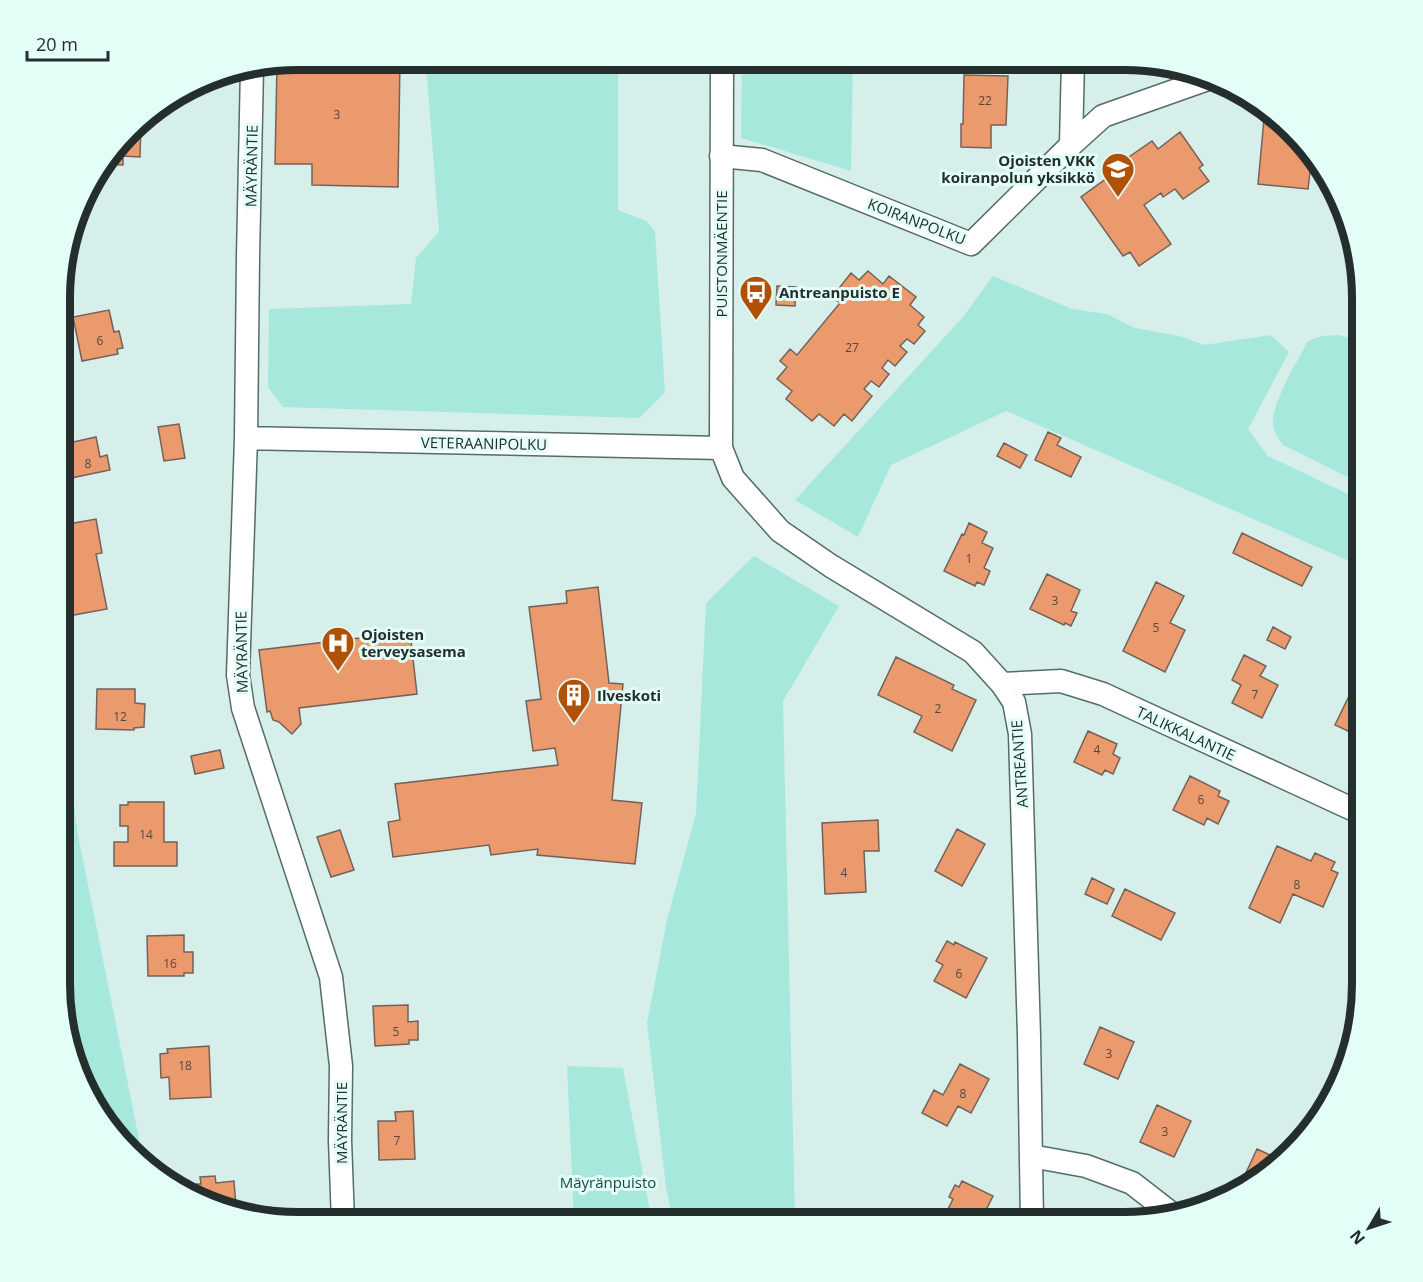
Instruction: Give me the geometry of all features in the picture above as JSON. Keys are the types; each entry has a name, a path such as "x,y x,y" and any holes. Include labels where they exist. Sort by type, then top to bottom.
{"street":[{"name":"PUISTONMÄENTIE","path":"721,448 722,70"},
{"path":"1071,145 1073,70"},
{"name":"MÄYRÄNTIE","path":"252,75 246,438 238,675 243,708 331,977 341,1066 340,1140 343,1212"},
{"name":"KOIRANPOLKU","path":"721,156 762,160 971,243 1103,116 1197,83"},
{"name":"VETERAANIPOLKU","path":"246,438 721,448"},
{"name":"ANTREANTIE","path":"721,448 733,478 780,531 831,566 973,652 1002,684 1014,702 1020,734 1032,1212"},
{"name":"TALIKKALANTIE","path":"1002,684 1061,681 1103,694 1352,809"},
{"path":"1031,1156 1086,1166 1132,1183 1164,1208"}],"green space":[{"path":"426,70 618,70 618,210 646,221 655,231 665,393 639,418 283,407 268,387 269,309 411,304 416,258 439,232"},
{"path":"742,70 853,70 851,171 741,138"},
{"path":"993,276 1072,309 1107,314 1135,328 1180,336 1204,345 1271,335 1289,352 1248,429 1268,456 1352,496 1352,562 1006,411 891,465 858,537 795,500 962,318"},
{"path":"1339,335 1352,339 1352,480 1283,445 1273,424 1276,405 1292,370 1308,341 1321,336"},
{"path":"754,556 839,606 783,701 795,1212 671,1212 666,1187 647,1023 667,920 696,813 706,603"},
{"path":"70,768 77,830 141,1149 109,1110 94,1084 78,1042 72,1013"},
{"name":"Mäyränpuisto","path":"567,1066 623,1068 650,1212 574,1212"}],"building":[{"path":"400,70 398,187 312,185 312,164 275,164 277,71"},
{"path":"964,75 1008,76 1006,125 991,125 991,148 961,147"},
{"path":"1264,119 1286,137 1311,167 1308,189 1258,184"},
{"name":"Ojoisten VKK koiranpolun yksikkö","path":"1180,132 1203,165 1199,168 1209,181 1183,199 1175,189 1163,197 1161,193 1144,205 1171,244 1139,266 1130,252 1123,256 1081,197 1118,170 1116,166 1152,141 1158,149"},
{"path":"141,134 140,157 123,156 123,165 115,165"},
{"path":"868,271 883,284 889,276 916,297 910,305 924,317 918,325 925,331 914,344 907,339 900,346 907,352 895,366 888,360 882,368 889,374 879,387 871,381 864,389 872,396 852,421 844,414 834,426 819,414 812,421 786,399 792,391 777,379 787,367 780,361 790,349 797,355 840,303 832,297 851,273 859,280"},
{"path":"777,286 796,287 795,306 776,305"},
{"path":"109,310 114,332 119,331 123,348 117,349 118,354 82,361 73,317"},
{"path":"179,424 185,458 164,461 158,427"},
{"path":"1048,432 1061,438 1057,445 1081,457 1071,477 1035,460"},
{"path":"96,437 100,457 107,455 110,470 71,478 70,443"},
{"path":"1004,443 1027,455 1020,468 997,456"},
{"path":"96,519 102,553 96,554 107,609 70,616 70,524"},
{"path":"969,523 987,532 982,543 993,548 984,568 990,571 984,585 977,582 975,586 944,571"},
{"path":"1242,533 1312,567 1302,586 1233,553"},
{"path":"1047,574 1080,590 1071,611 1077,613 1071,626 1030,609"},
{"path":"1156,582 1184,596 1170,623 1185,630 1165,672 1123,651"},
{"name":"Ilveskoti","path":"598,587 609,683 623,684 612,800 642,803 635,864 537,855 538,849 491,855 489,845 393,857 388,822 400,820 395,784 558,765 555,748 533,751 526,701 541,699 529,607 567,603 566,591"},
{"path":"1273,627 1291,637 1285,649 1267,640"},
{"name":"Ojoisten terveysasema","path":"410,632 417,694 299,708 301,724 292,734 279,722 273,720 270,711 267,712 259,650"},
{"path":"1244,655 1266,666 1260,676 1278,685 1262,718 1232,703 1241,685 1232,680"},
{"path":"896,657 954,685 952,689 976,700 952,751 914,732 922,716 878,695"},
{"path":"97,689 135,689 135,703 145,704 144,727 134,728 134,730 96,729"},
{"path":"1351,692 1352,692 1352,733 1335,725"},
{"path":"1088,731 1117,744 1113,754 1120,758 1113,774 1105,770 1102,775 1074,762"},
{"path":"220,750 224,768 195,774 191,756"},
{"path":"1190,776 1220,791 1218,796 1229,801 1218,824 1207,818 1204,825 1173,810"},
{"path":"128,802 164,802 164,842 177,842 177,866 114,866 114,842 128,842 128,826 120,826 120,805 128,805"},
{"path":"878,820 879,851 864,851 866,892 825,894 822,823"},
{"path":"957,829 985,844 962,886 935,871"},
{"path":"340,830 354,870 331,877 317,837"},
{"path":"1277,846 1311,861 1315,853 1335,862 1331,870 1338,873 1323,907 1293,894 1280,923 1249,908"},
{"path":"1092,878 1114,889 1107,904 1085,894"},
{"path":"1125,889 1175,913 1161,940 1112,916"},
{"path":"184,935 184,952 193,952 193,973 184,973 184,976 148,976 147,936"},
{"path":"947,941 954,945 955,942 987,958 966,998 934,981 943,965 936,961"},
{"path":"408,1005 408,1022 418,1021 418,1040 409,1040 409,1044 375,1046 373,1006"},
{"path":"1100,1027 1134,1042 1118,1079 1084,1064"},
{"path":"209,1046 211,1097 170,1099 169,1077 161,1078 160,1054 168,1053 167,1049"},
{"path":"960,1064 989,1079 971,1113 958,1106 947,1126 922,1113 934,1090 943,1095"},
{"path":"1157,1105 1191,1121 1174,1157 1140,1142"},
{"path":"413,1111 415,1159 379,1160 378,1121 396,1121 395,1112"},
{"path":"1257,1149 1273,1156 1251,1173 1244,1177"},
{"path":"215,1176 216,1183 234,1181 236,1203 197,1188 197,1184 201,1184 200,1177"},
{"path":"962,1181 993,1196 985,1212 946,1212 953,1199 949,1197 955,1185 959,1187"}],"place":[{"name":"Ojoisten VKK koiranpolun yksikkö","path":"1118,198"},
{"name":"Antreanpuisto E","path":"756,321"},
{"name":"Ojoisten terveysasema","path":"338,672"},
{"name":"Ilveskoti","path":"574,724"}]}
